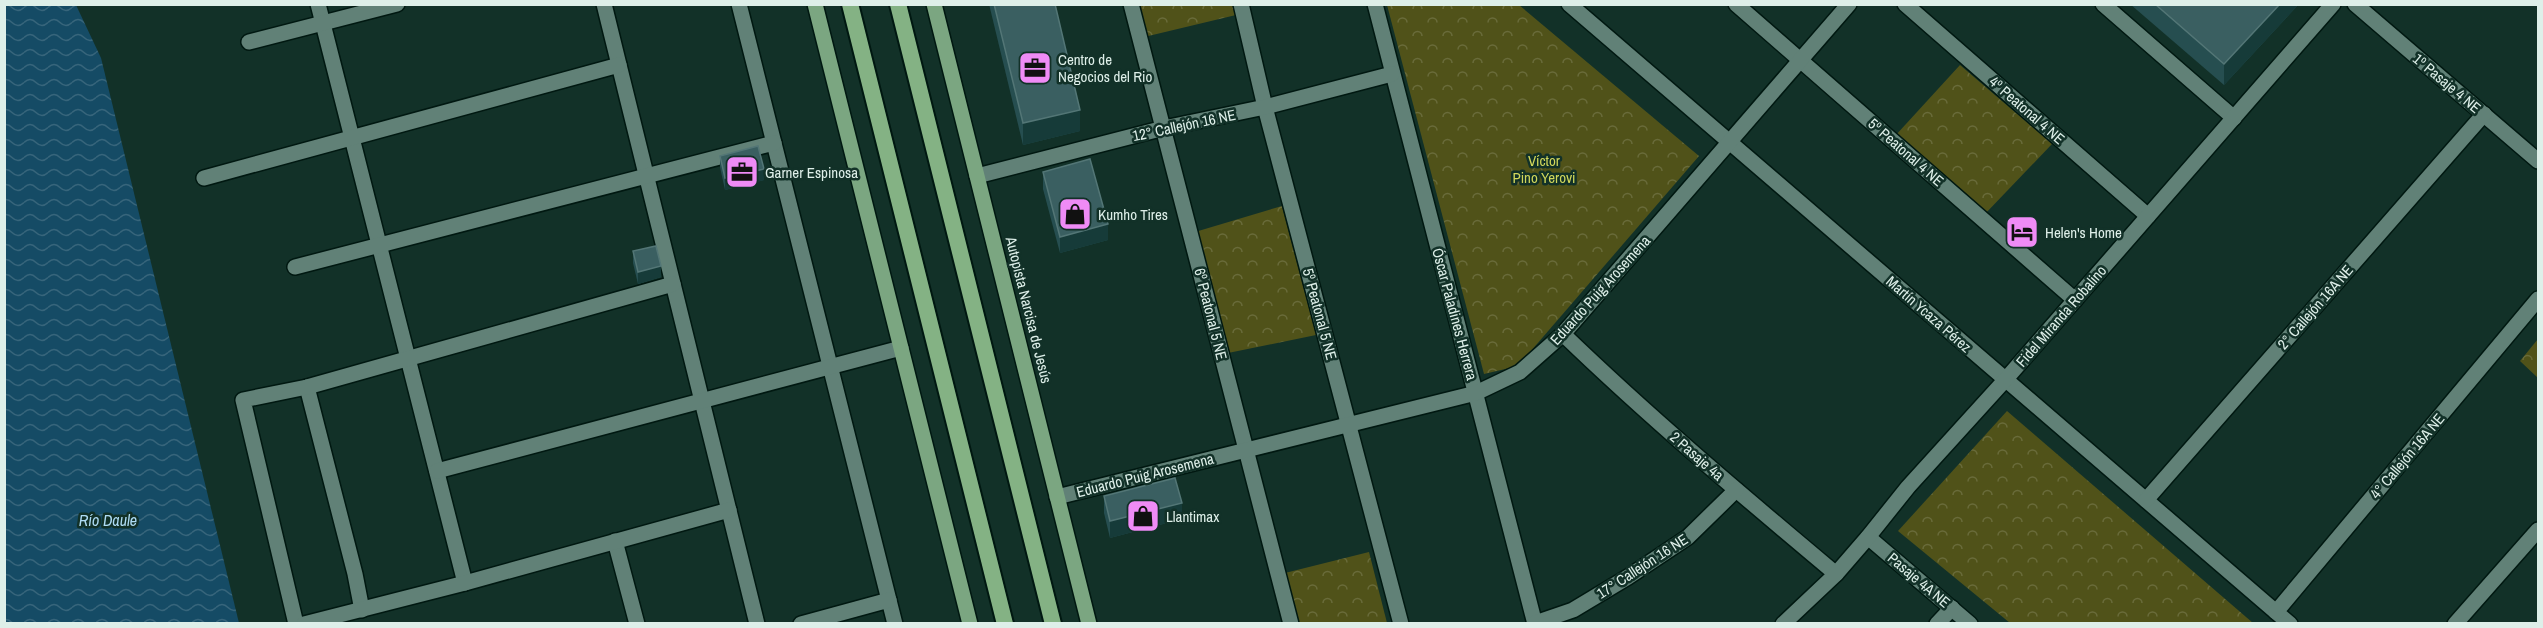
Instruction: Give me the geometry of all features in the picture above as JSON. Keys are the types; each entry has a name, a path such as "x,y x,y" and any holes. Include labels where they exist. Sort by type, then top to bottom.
{"highway":[{"path":"850,4 1005,624"},
{"path":"898,4 1053,624"}],"main road":[{"path":"815,4 970,624"},
{"name":"Autopista Narcisa de Jesús","path":"934,4 1089,624"}],"street":[{"path":"318,4 465,583"},
{"path":"249,42 397,4"},
{"path":"604,4 757,624"},
{"path":"739,4 895,624"},
{"name":"6º Peatonal 5 NE","path":"1131,4 1291,624"},
{"name":"5º Peatonal 5 NE","path":"1241,4 1265,107 1401,624"},
{"name":"Óscar Paladines Herrera","path":"1375,4 1535,623"},
{"name":"Martín Ycaza Pérez","path":"1569,4 2289,624"},
{"name":"5º Peatonal 4 NE","path":"1736,4 2075,300"},
{"name":"Eduardo Puig Arosemena","path":"1057,497 1476,393 1520,372 1563,334 1849,4"},
{"name":"4º Peatonal 4 NE","path":"1905,4 2148,216"},
{"path":"2103,4 2234,118"},
{"name":"Fidel Miranda Robalino","path":"1784,624 1836,574 1908,487 2006,380 2333,4"},
{"name":"1º Pasaje 4 NE","path":"2355,4 2538,161"},
{"path":"204,178 619,65"},
{"name":"12° Callejón 16 NE","path":"977,176 1164,128 1265,107 1392,74"},
{"name":"2° Callejón 16A NE","path":"2146,500 2484,114"},
{"path":"295,267 774,143"},
{"path":"296,624 243,400 307,387 673,284"},
{"name":"4° Callejón 16A NE","path":"2276,612 2538,299"},
{"name":"2 Pasaje 4a","path":"1563,334 1604,374 1836,574"},
{"path":"437,471 901,348"},
{"path":"307,387 355,574 362,610"},
{"name":"17° Callejón 16 NE","path":"1535,623 1573,610 1628,577 1688,537 1736,490"},
{"path":"304,624 465,583 729,510"},
{"path":"2459,622 2533,547 2538,530"},
{"name":"Pasaje 4A NE","path":"1868,537 1970,624"},
{"path":"615,542 637,624"},
{"path":"801,624 889,600"},
{"path":"1937,624 1952,608"}],"green space":[{"path":"1132,5 1233,5 1236,15 1140,38"},
{"name":"Víctor Pino Yerovi","path":"1387,5 1519,5 1699,156 1518,366 1484,374"},
{"path":"1960,65 2052,144 1984,215 1895,136"},
{"path":"1282,206 1316,335 1228,353 1195,232"},
{"path":"2538,339 2538,378 2520,361"},
{"path":"2007,411 2253,623 2010,623 1898,531"},
{"path":"1369,552 1387,623 1299,623 1285,573"}],"water":[{"name":"Río Daule","path":"4,5 76,5 101,58 239,623 5,623"}],"building":[{"name":"Centro de Negocios del Rio","path":"994,4 1055,4 1080,110 1023,123"},
{"path":"2155,4 2280,4 2224,64"},
{"path":"758,146 764,169 725,178 720,156"},
{"name":"Kumho Tires","path":"1090,159 1108,224 1060,237 1043,172"},
{"path":"656,246 661,266 638,272 633,251"},
{"path":"1175,478 1182,503 1110,521 1104,496"}],"place":[{"name":"Centro de Negocios del Rio","path":"1035,68"},
{"name":"Garner Espinosa","path":"742,172"},
{"name":"Kumho Tires","path":"1075,214"},
{"name":"Helen's Home","path":"2022,232"},
{"name":"Llantimax","path":"1143,516"}]}
